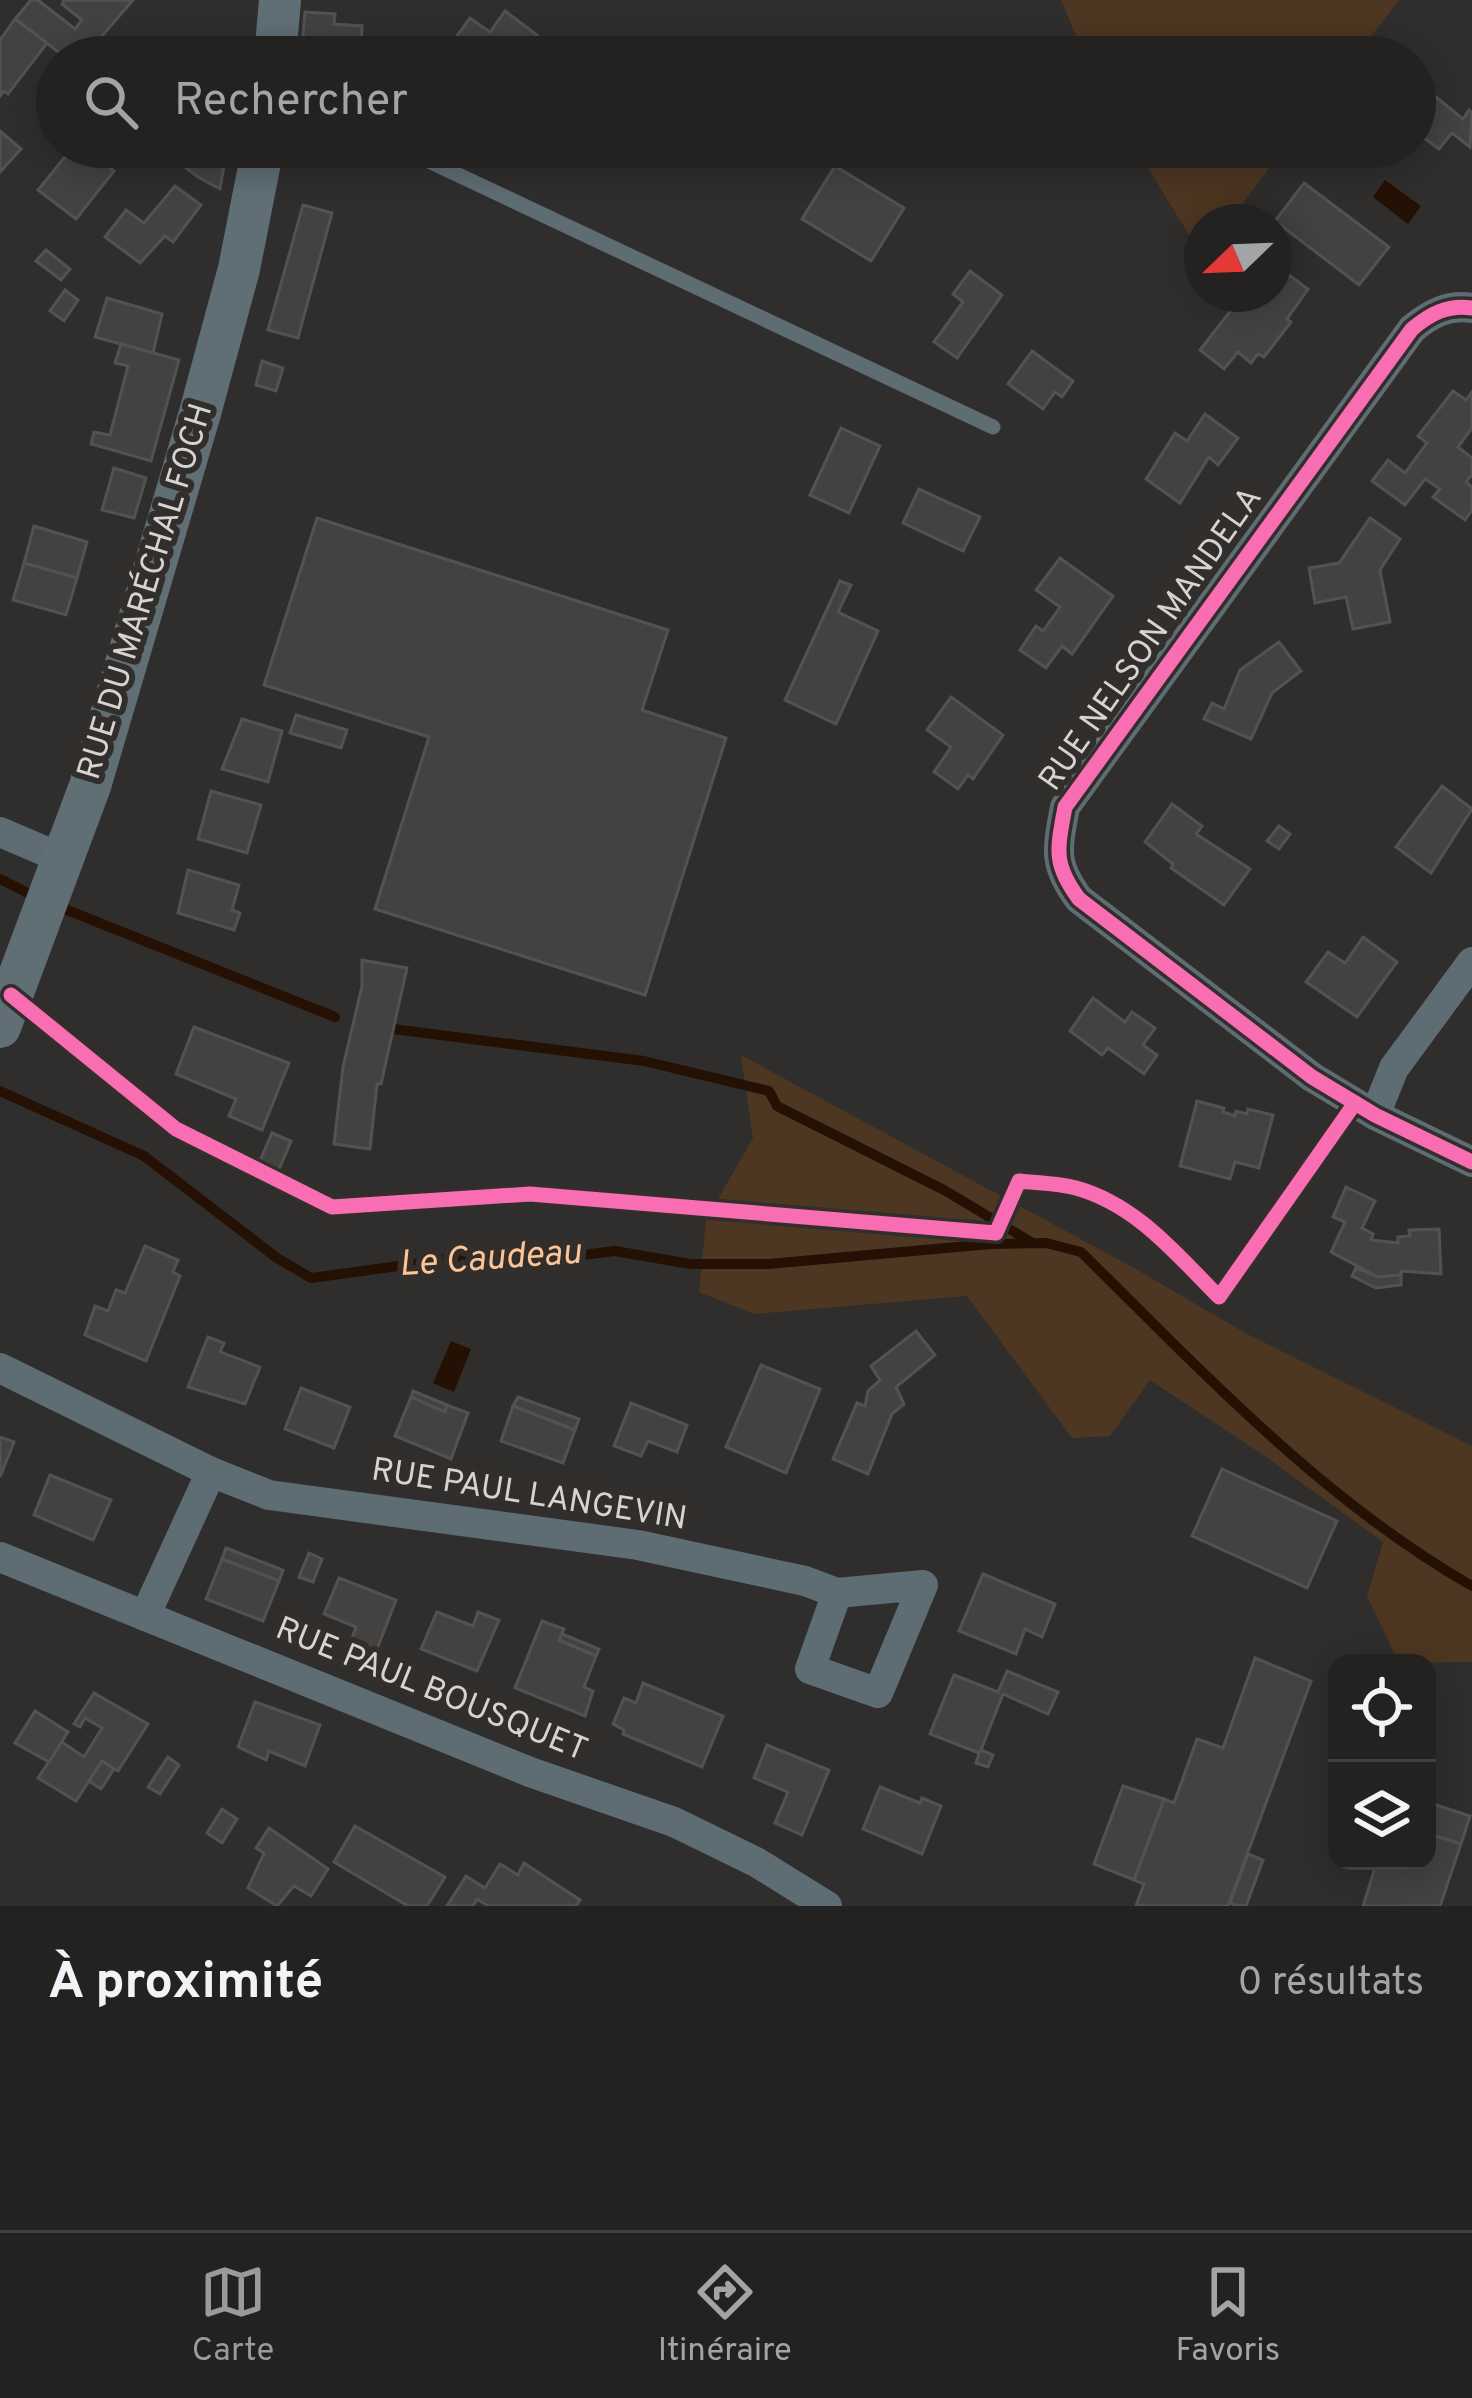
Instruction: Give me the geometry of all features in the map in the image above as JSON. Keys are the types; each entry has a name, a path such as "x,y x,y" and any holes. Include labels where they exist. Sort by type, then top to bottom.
{"main road":[{"path":"276,36 280,0"},
{"name":"RUE DU MARÉCHAL FOCH","path":"0,1027 90,786 200,413 259,168"}],"street":[{"name":"RUE NELSON MANDELA","path":"1472,308 1457,305 1430,314 1412,329 1065,807 1059,839 1060,874 1079,899 1312,1077 1375,1115 1472,1162"},
{"path":"0,832 57,869"},
{"path":"1375,1115 1394,1068 1472,962"},
{"name":"RUE PAUL LANGEVIN","path":"0,1368 211,1472 269,1495 638,1545 806,1581 837,1593"},
{"path":"145,1616 211,1472"},
{"name":"RUE PAUL BOUSQUET","path":"0,1557 530,1772 674,1822 756,1862 827,1906"}],"lane":[{"path":"444,168 993,427"}],"shaded area":[{"path":"1061,0 1399,0 1371,36 1076,36"},
{"path":"1148,168 1270,168 1242,204 1184,204 1184,227"},
{"path":"1385,180 1421,206 1408,224 1373,197"},
{"path":"741,1055 1247,1334 1472,1446 1472,1662 1436,1662 1436,1654 1395,1654 1367,1596 1383,1542 1150,1380 1110,1436 1072,1438 967,1296 754,1314 699,1292 706,1220 753,1138"},
{"path":"451,1341 471,1349 454,1392 433,1383"}],"building":[{"path":"31,0 38,0 75,29 82,20 62,4 64,0 133,0 102,36 37,36 15,19"},
{"path":"505,11 537,35 457,36 470,18 490,32"},
{"path":"305,12 335,14 334,24 362,26 362,36 303,36"},
{"path":"15,19 38,36 36,57 8,94 4,91 0,96 0,40"},
{"path":"1436,97 1463,119 1472,112 1470,147 1452,133 1439,149"},
{"path":"0,131 21,149 0,172"},
{"path":"56,168 114,171 76,219 38,190"},
{"path":"186,168 224,168 220,189"},
{"path":"834,168 904,208 871,261 802,219"},
{"path":"1304,183 1389,247 1359,285 1292,234 1292,204 1288,204"},
{"path":"175,186 201,205 173,242 165,236 140,263 105,237 126,210 144,223"},
{"path":"303,205 332,213 298,338 268,330"},
{"path":"46,250 70,269 61,280 36,261"},
{"path":"970,271 1002,295 957,358 934,342 963,302 953,294"},
{"path":"1292,277 1308,289 1292,312"},
{"path":"65,290 78,300 64,321 50,311"},
{"path":"107,298 162,314 153,353 95,337"},
{"path":"1230,312 1292,312 1287,319 1291,322 1264,357 1258,354 1251,363 1238,352 1224,369 1200,350"},
{"path":"121,344 179,360 151,461 91,444 94,432 110,435 128,366 115,363"},
{"path":"1032,351 1073,381 1062,397 1055,392 1043,409 1008,384"},
{"path":"262,361 283,368 276,391 256,385"},
{"path":"1453,391 1466,400 1472,392 1472,428 1458,447 1472,458 1472,475 1466,482 1472,487 1472,510 1465,520 1433,497 1440,489 1425,479 1405,505 1372,481 1388,460 1405,473 1427,443 1418,436"},
{"path":"1205,414 1238,438 1218,465 1209,457 1180,503 1146,479 1175,433 1187,441"},
{"path":"841,428 880,446 849,513 810,495"},
{"path":"114,468 146,478 134,518 102,510"},
{"path":"919,489 980,517 963,551 903,523"},
{"path":"317,518 668,630 642,710 726,738 645,995 375,909 429,737 264,685"},
{"path":"1370,518 1400,539 1380,570 1390,622 1353,629 1346,597 1315,603 1309,568 1339,563"},
{"path":"34,526 87,542 77,578 24,563"},
{"path":"1060,558 1113,596 1072,654 1062,646 1046,668 1020,650 1036,626 1043,631 1060,607 1036,590"},
{"path":"24,563 77,578 66,615 13,600"},
{"path":"840,581 851,585 838,612 878,631 836,724 785,700"},
{"path":"1279,642 1301,671 1272,693 1251,739 1204,719 1212,703 1224,709 1240,670"},
{"path":"951,697 1003,735 973,779 968,775 958,789 934,772 951,747 927,730"},
{"path":"296,715 347,730 341,748 290,733"},
{"path":"242,719 282,731 268,782 222,769"},
{"path":"1442,786 1472,809 1431,873 1396,847"},
{"path":"211,791 261,805 247,853 198,839"},
{"path":"1172,804 1202,826 1196,834 1250,869 1224,905 1171,868 1173,864 1145,842"},
{"path":"1279,826 1290,834 1279,849 1267,841"},
{"path":"188,870 239,885 232,910 240,913 234,930 178,913"},
{"path":"1363,937 1397,962 1357,1017 1306,982 1328,952 1345,963"},
{"path":"362,960 407,968 381,1084 377,1084 370,1149 334,1144 343,1067 362,986"},
{"path":"1093,998 1125,1022 1132,1012 1155,1028 1143,1045 1157,1055 1144,1074 1108,1048 1102,1055 1070,1031"},
{"path":"194,1027 289,1063 262,1130 229,1116 236,1099 176,1074"},
{"path":"1197,1101 1235,1116 1236,1111 1247,1114 1248,1109 1273,1115 1259,1168 1235,1162 1230,1179 1180,1166"},
{"path":"272,1133 291,1141 278,1172 259,1163"},
{"path":"1346,1187 1375,1201 1362,1228 1373,1234 1371,1240 1398,1243 1398,1237 1410,1236 1409,1230 1439,1229 1441,1274 1401,1271 1401,1275 1378,1277 1331,1252 1345,1222 1333,1217"},
{"path":"145,1246 178,1260 173,1272 180,1276 146,1361 85,1335 95,1306 108,1311 116,1290 125,1293"},
{"path":"1356,1268 1378,1277 1401,1275 1401,1285 1376,1288 1352,1276"},
{"path":"916,1331 935,1355 896,1387 904,1404 892,1414 868,1474 833,1459 857,1403 865,1406 868,1391 880,1380 871,1366"},
{"path":"208,1337 224,1343 220,1352 260,1367 245,1404 188,1387"},
{"path":"761,1365 820,1389 786,1473 726,1447"},
{"path":"301,1388 350,1407 334,1448 285,1429"},
{"path":"413,1391 447,1405 445,1412 411,1397"},
{"path":"411,1397 445,1412 447,1405 468,1413 451,1459 395,1436"},
{"path":"518,1397 579,1419 575,1430 513,1406"},
{"path":"631,1403 687,1425 677,1452 648,1441 641,1456 614,1446"},
{"path":"513,1406 575,1430 563,1463 501,1441"},
{"path":"0,1437 14,1442 0,1477"},
{"path":"1222,1469 1337,1521 1307,1588 1192,1536"},
{"path":"50,1475 111,1500 93,1540 34,1515"},
{"path":"226,1548 283,1570 279,1581 222,1559"},
{"path":"309,1553 322,1559 313,1582 299,1577"},
{"path":"222,1559 279,1581 263,1621 206,1599"},
{"path":"983,1574 1055,1604 1042,1637 1025,1629 1016,1654 959,1631"},
{"path":"339,1578 396,1600 374,1657 349,1647 356,1627 324,1614"},
{"path":"437,1612 473,1626 478,1612 499,1620 477,1671 421,1649"},
{"path":"542,1621 564,1629 559,1640 596,1656 584,1687 593,1691 585,1716 515,1688"},
{"path":"562,1634 599,1649 596,1656 559,1640"},
{"path":"1255,1658 1311,1681 1228,1906 1136,1906 1144,1884 1134,1880 1164,1799 1174,1803 1197,1739 1223,1748"},
{"path":"1007,1671 1058,1692 1048,1714 1003,1694 981,1750 993,1755 988,1767 976,1763 979,1753 930,1734 954,1675 998,1692"},
{"path":"643,1683 723,1716 702,1767 623,1734 613,1724 624,1698 636,1703"},
{"path":"94,1693 148,1724 118,1771 102,1761 76,1801 38,1778 62,1742 84,1757 102,1728 85,1718 80,1727 74,1724"},
{"path":"255,1702 320,1725 305,1766 269,1751 266,1760 238,1747"},
{"path":"35,1711 68,1732 49,1762 15,1743"},
{"path":"767,1745 829,1770 802,1835 775,1823 788,1792 754,1778"},
{"path":"168,1757 179,1765 160,1794 148,1787"},
{"path":"102,1761 114,1769 101,1789 89,1781"},
{"path":"1123,1786 1164,1799 1134,1880 1094,1864"},
{"path":"880,1787 941,1806 922,1854 863,1829"},
{"path":"1436,1805 1470,1816 1461,1844 1436,1836"},
{"path":"222,1809 237,1819 222,1843 207,1833"},
{"path":"355,1826 445,1877 427,1906 408,1906 334,1862"},
{"path":"269,1828 328,1869 311,1896 294,1886 277,1906 248,1888 264,1853 256,1848"},
{"path":"1436,1836 1461,1844 1440,1906 1363,1906 1374,1870 1436,1870"},
{"path":"1248,1854 1263,1860 1246,1906 1238,1906 1230,1903"},
{"path":"524,1863 580,1900 576,1906 488,1906 477,1899 473,1906 447,1906 466,1876 485,1888 500,1864 518,1875"}],"waterway":[{"name":"Le Caudeau","path":"0,879 40,899"},
{"name":"Le Caudeau","path":"57,906 335,1017"},
{"name":"Le Caudeau","path":"393,1029 644,1061 769,1091 777,1106 944,1190 1031,1242"},
{"name":"Le Caudeau","path":"0,1091 144,1156 277,1258 311,1278 457,1258 549,1259 615,1251 690,1264 768,1264 991,1244 1046,1243 1081,1252 1219,1388 1315,1474 1417,1552 1472,1586"}],"cycle path":[{"path":"1472,308 1440,311 1412,329 1065,807 1059,846 1061,866 1079,899 1312,1077 1375,1115 1472,1162"},
{"path":"11,995 176,1129 332,1207 530,1194 996,1233 1019,1181 1055,1184 1098,1196 1137,1219 1219,1297 1355,1103"}]}
